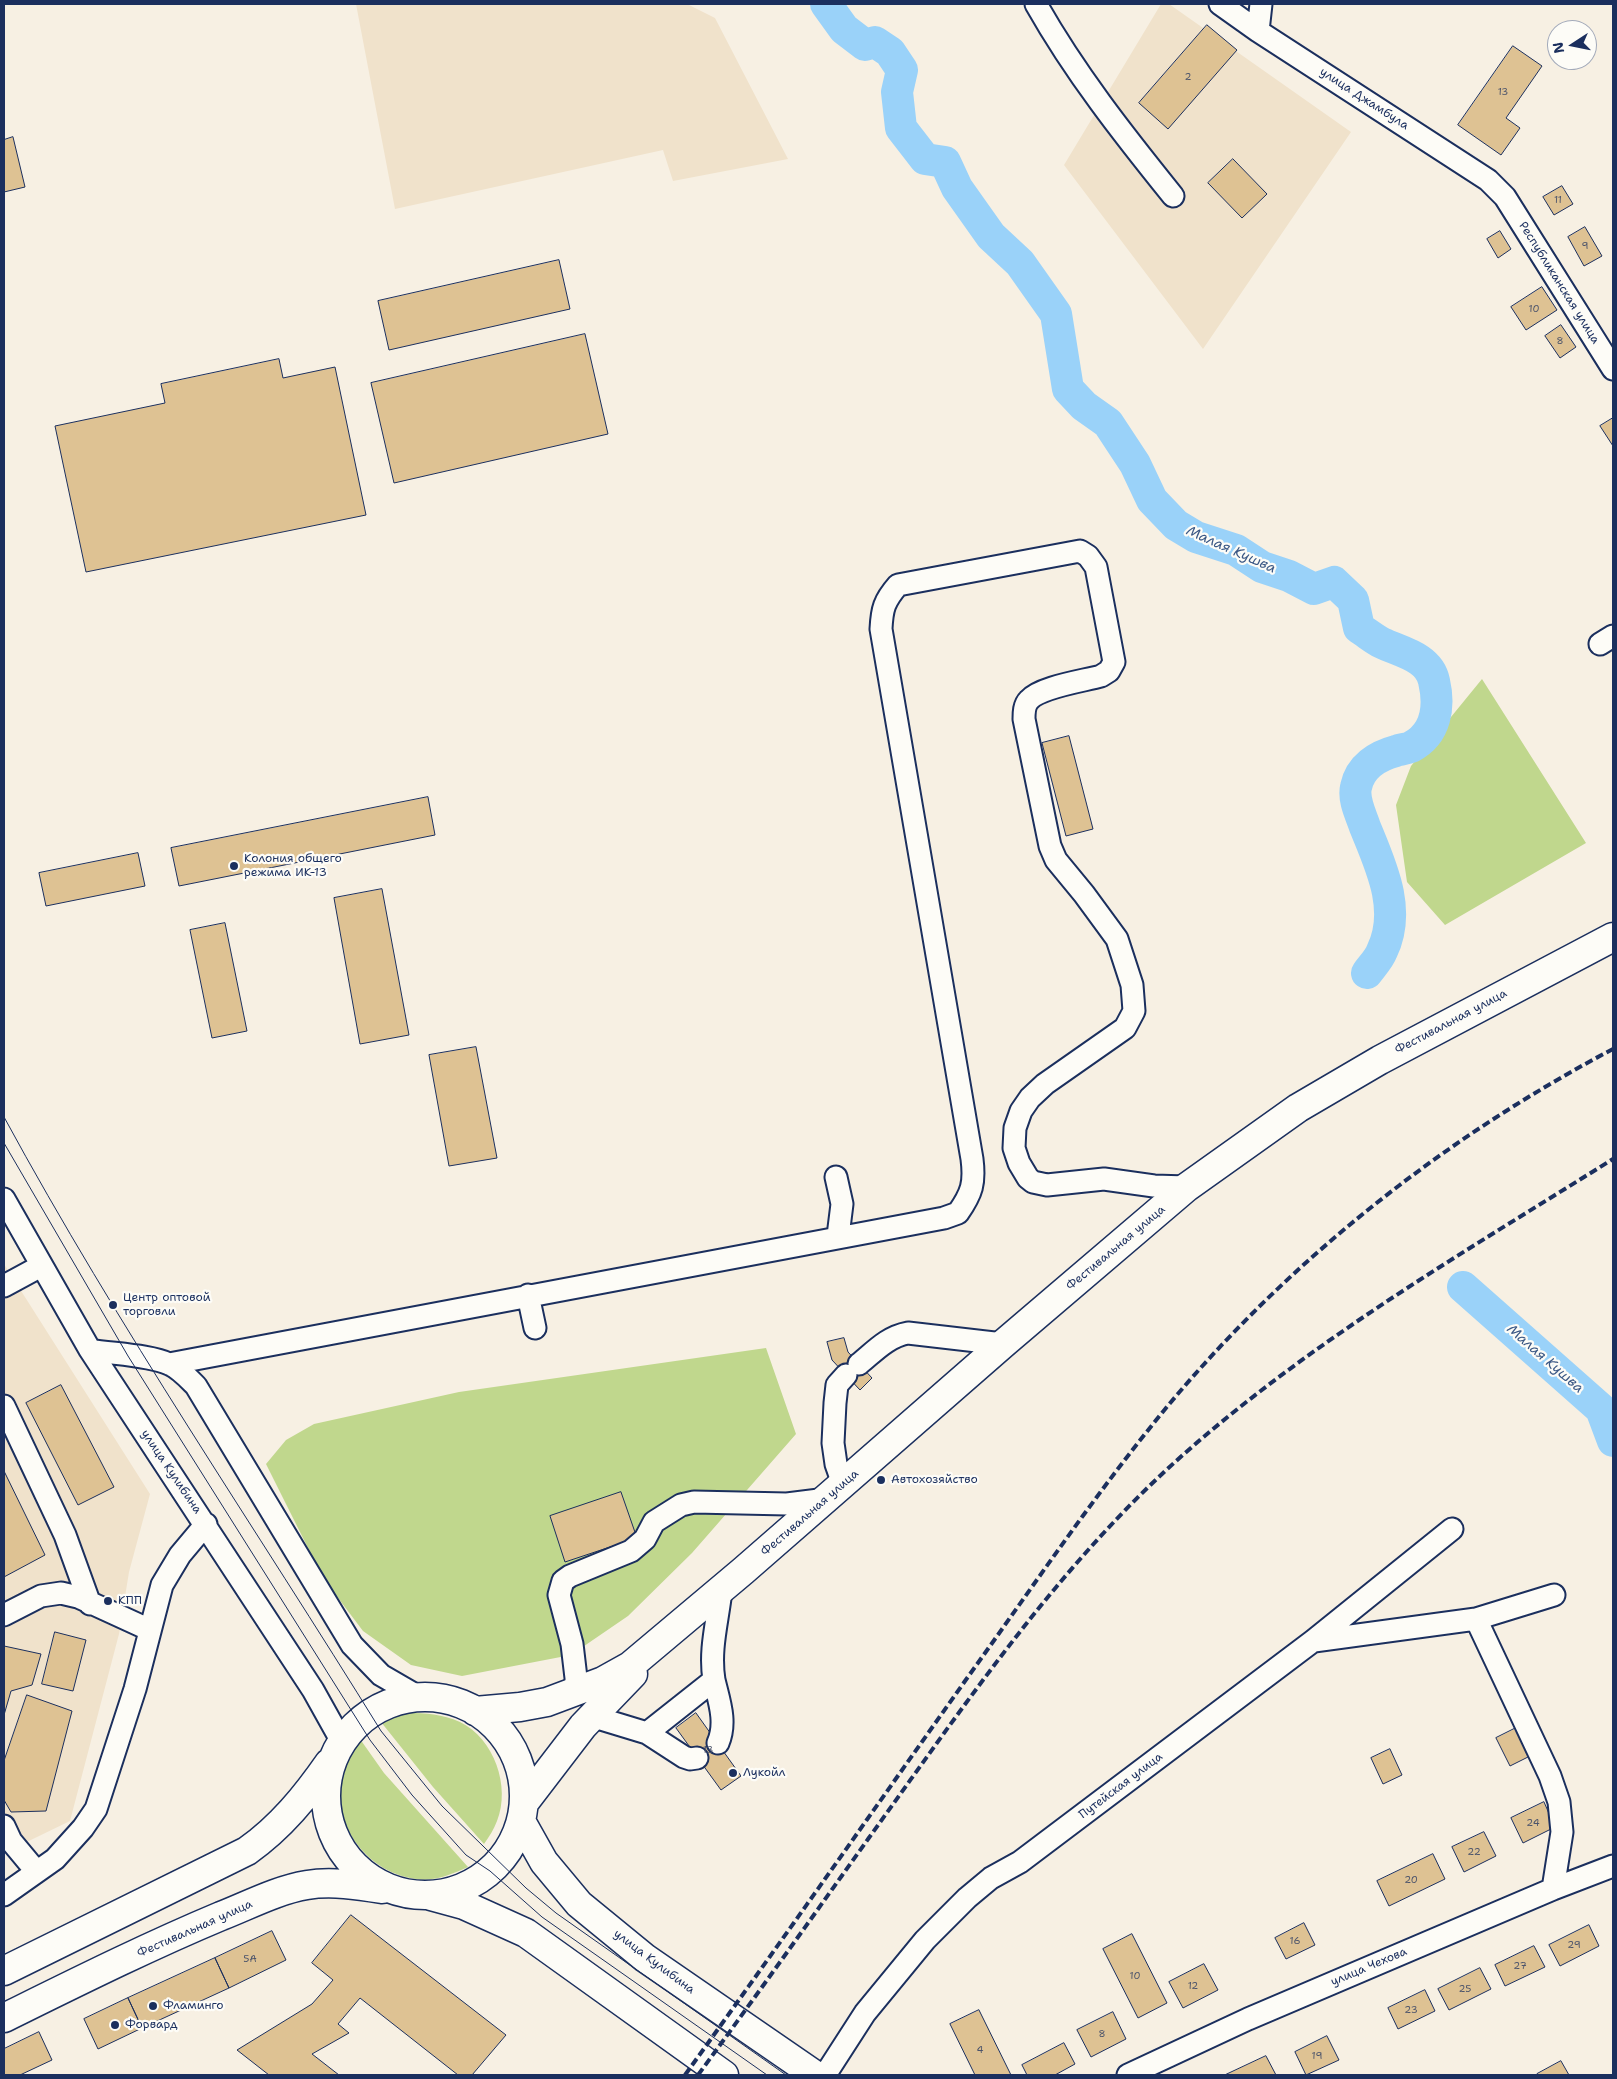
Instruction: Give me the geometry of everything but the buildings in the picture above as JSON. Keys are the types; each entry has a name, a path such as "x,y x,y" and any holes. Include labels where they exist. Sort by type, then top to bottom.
{"main road":[{"name":"Фестивальная улица","path":"475,1710 520,1707 547,1702 576,1693 630,1666 722,1590 1003,1344 1188,1187 1298,1108 1380,1060 1613,937"},
{"name":"Фестивальная улица","path":"4,2018 200,1925 290,1888 309,1884 345,1884 427,1895 445,1893 462,1888 490,1871 501,1859 511,1845 522,1812 560,1754 592,1716 671,1632"},
{"path":"4,1971 247,1850 266,1838 313,1786 359,1722 392,1702 419,1697 451,1700 475,1710 493,1724 512,1749 520,1770 522,1812"},
{"path":"338,1749 327,1781 326,1806 336,1840 347,1858 362,1872 376,1882 396,1891"},
{"name":"улица Кулибина","path":"522,1812 544,1862 578,1904 646,1958 815,2075"},
{"path":"427,1895 464,1905 526,1933 724,2075"}],"street":[{"path":"1036,4 1058,43 1112,121 1173,196"},
{"name":"улица Джамбула","path":"1220,4 1258,31 1488,180 1505,197"},
{"path":"1258,31 1261,4"},
{"name":"Республиканская улица","path":"1505,197 1613,369"},
{"path":"90,1350 144,1358 169,1364 838,1236 944,1218 958,1213 972,1188 974,1176 880,629 882,609 888,596 898,585 1080,551 1088,556 1096,567 1114,662 1112,668 1106,674 1042,692 1029,700 1024,709 1024,719 1050,846 1056,860 1117,939 1132,985 1134,1010 1125,1028 1046,1084 1030,1098 1015,1128 1014,1148 1023,1172 1033,1182 1047,1185 1104,1179 1154,1186 1188,1187"},
{"path":"836,1177 842,1204 838,1236"},
{"name":"улица Кулибина","path":"4,1199 90,1350 206,1524 313,1690 338,1749"},
{"path":"4,1286 41,1266"},
{"path":"528,1295 534,1328"},
{"path":"576,1693 572,1644 559,1595 563,1581 570,1576 631,1551 645,1539 654,1522 681,1505 694,1502 786,1504 835,1492 836,1464 833,1443 838,1385 853,1370 896,1335 908,1333 1003,1344"},
{"path":"169,1364 196,1386 352,1644 382,1675 419,1697"},
{"path":"4,1406 65,1535 90,1604"},
{"path":"4,1895 55,1859 83,1828 96,1809 136,1689 162,1585 180,1555 206,1524"},
{"name":"Путейская улица","path":"825,2075 865,2013 925,1940 967,1898 991,1878 1020,1862 1313,1641 1452,1530"},
{"path":"718,1743 722,1735 723,1723 711,1665 712,1645 722,1590"},
{"path":"4,1615 41,1596 61,1593 78,1597 150,1630"},
{"path":"1313,1641 1476,1619 1554,1595"},
{"path":"1476,1619 1550,1776 1559,1802 1562,1832 1553,1889"},
{"path":"647,1733 714,1680"},
{"path":"592,1716 647,1733 684,1757 690,1759 697,1758"},
{"path":"4,1826 11,1841 36,1871"},
{"name":"улица Чехова","path":"1128,2075 1248,2019 1553,1889 1613,1866"}],"shaded area":[{"path":"356,4 687,4 715,18 788,159 673,181 663,150 395,209"},
{"path":"1161,4 1169,4 1351,132 1203,349 1064,165"},
{"path":"4,1264 150,1494 129,1572 119,1634 70,1821 4,1853"}],"green space":[{"path":"1482,679 1586,843 1445,925 1407,882 1396,805 1411,766"},
{"path":"766,1348 796,1434 692,1553 628,1616 571,1655 462,1676 411,1665 363,1631 323,1578 266,1464 286,1440 314,1424 459,1392"},
{"path":"407,1713 447,1717 460,1722 472,1729 490,1751 500,1779 502,1793 501,1808 497,1821 484,1844 433,1787 381,1722"},
{"path":"360,1739 384,1773 468,1867 450,1875 423,1880 397,1874 379,1865 364,1853 352,1837 344,1820 340,1801 340,1782 346,1762"}],"waterway":[{"name":"Малая Кушва","path":"826,4 844,29 865,45 875,42 890,52 902,70 897,92 901,128 925,159 945,162 957,188 991,236 1020,263 1056,314 1068,389 1084,406 1108,423 1135,464 1152,500 1176,525 1196,537 1236,550 1262,567 1289,576 1314,589 1334,582 1353,600 1359,628 1376,640 1413,656 1426,666 1431,673 1436,691 1436,710 1431,727 1426,735 1411,747 1389,753 1370,763 1361,774 1356,787 1358,807 1383,873 1390,904 1388,936 1381,954 1367,973"},
{"name":"Малая Кушва","path":"1463,1287 1601,1409 1613,1441"}],"tram line":[{"path":"4,1117 48,1196 141,1351 381,1731 442,1806 526,1888 556,1913 786,2075"},
{"path":"4,1143 128,1356 370,1740 412,1795 466,1855 490,1871 542,1917 767,2075"}],"railway":[{"path":"685,2075 1090,1506 1140,1440 1213,1354 1316,1253 1429,1163 1489,1122 1550,1084 1613,1049"},
{"path":"698,2075 985,1677 1075,1565 1140,1495 1175,1462 1226,1419 1332,1339 1443,1265 1613,1159"}],"place":[{"name":"Колония общего режима ИК-13","path":"234,866"},
{"name":"Центр оптовой торговли","path":"113,1305"},
{"name":"Автохозяйство","path":"881,1480"},
{"name":"КПП","path":"108,1601"},
{"name":"Лукойл","path":"733,1773"},
{"name":"Фламинго","path":"153,2006"},
{"name":"Форвард","path":"115,2025"}]}
